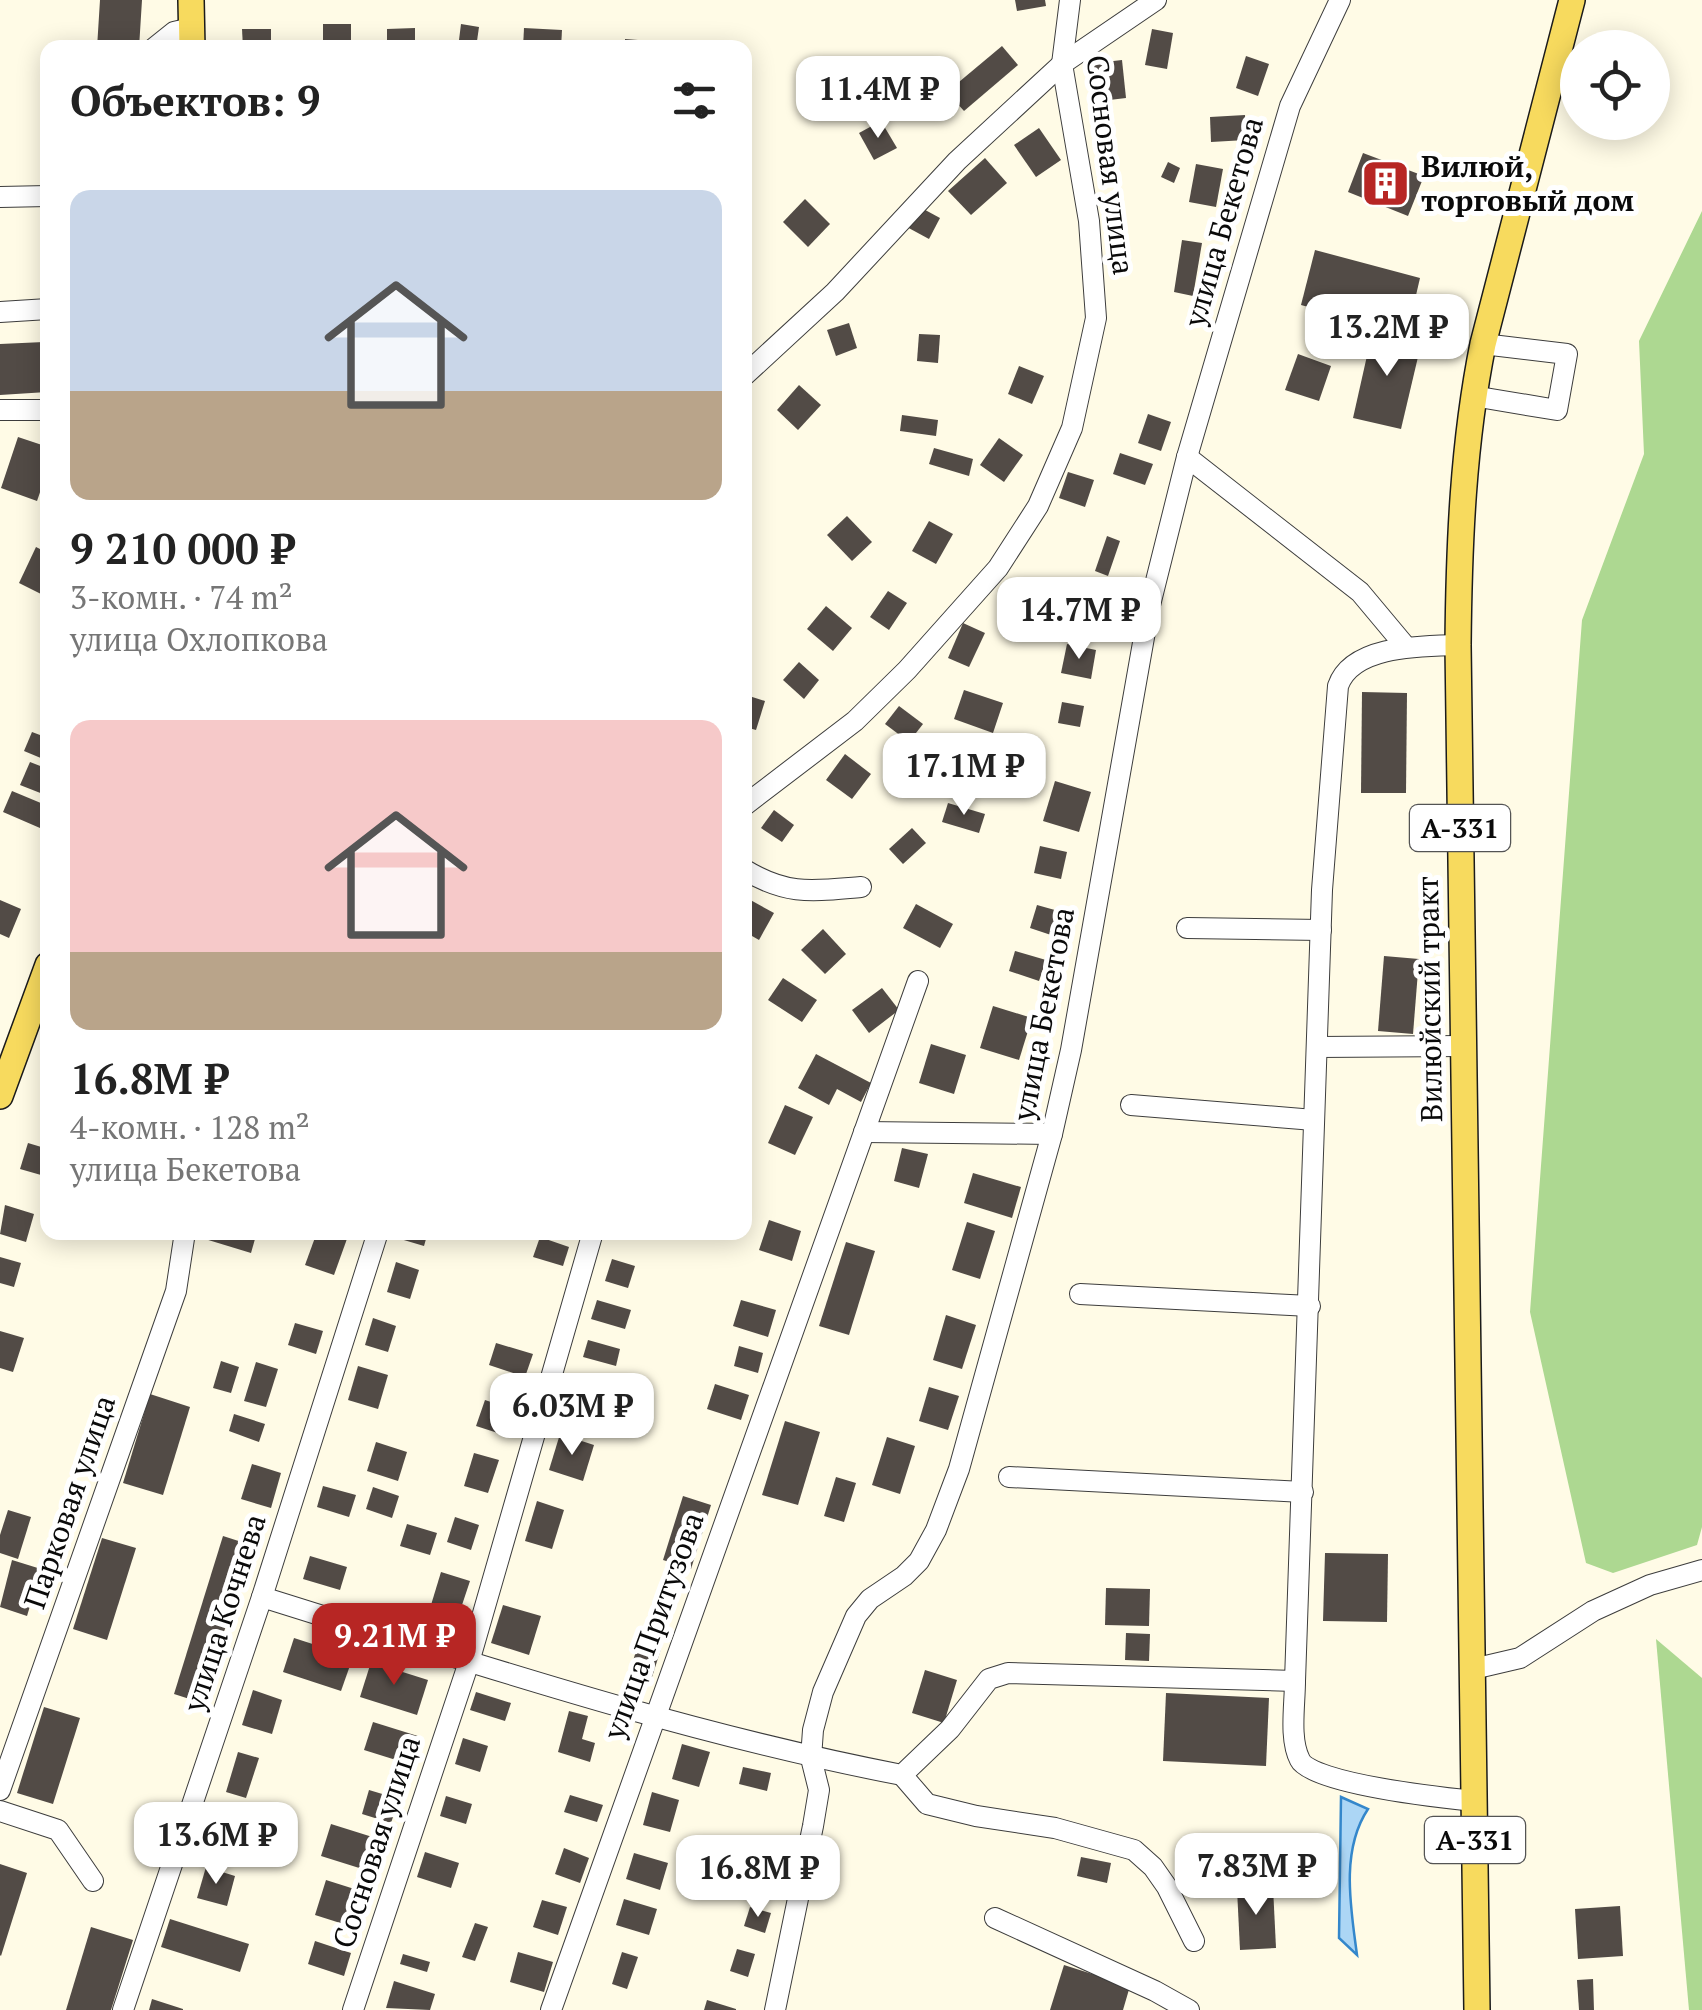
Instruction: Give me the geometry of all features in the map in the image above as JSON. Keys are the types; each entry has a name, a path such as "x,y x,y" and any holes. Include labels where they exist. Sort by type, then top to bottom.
{"main road":[{"path":"191,0 192,38"},
{"name":"Вилюйский тракт","path":"1478,2010 1458,645 1461,495 1483,344 1572,0"},
{"path":"0,1096 40,986"}],"street":[{"name":"Сосновая улица","path":"752,801 855,720 907,670 998,568 1038,506 1072,428 1096,318 1089,221 1062,64 1070,0"},
{"path":"752,369 835,292 957,161 1062,64 1156,0"},
{"name":"улица Бекетова","path":"775,2010 814,1826 818,1790 811,1758 822,1692 856,1616 870,1598 919,1561 948,1500 974,1417 1052,1134 1071,1050 1148,609 1187,457 1290,106 1340,0"},
{"path":"164,40 174,32 192,38"},
{"path":"0,198 40,196"},
{"path":"0,312 40,310"},
{"path":"1473,396 1557,410 1567,354 1483,344"},
{"path":"0,410 40,410"},
{"path":"1187,457 1360,592 1406,646"},
{"path":"1458,645 1406,646 1354,662 1343,672 1338,686 1321,930 1295,1681 1296,1746 1300,1762 1308,1771 1425,1796 1474,1800"},
{"path":"752,874 771,886 803,892 860,887"},
{"path":"1187,928 1321,930"},
{"name":"улица Притузова","path":"551,2010 918,981"},
{"path":"1318,1046 1463,1046"},
{"path":"1131,1105 1314,1120"},
{"path":"864,1132 1052,1134"},
{"name":"Парковая улица","path":"0,1790 176,1291 184,1240"},
{"name":"улица Кочнева","path":"123,2010 262,1597 375,1240"},
{"name":"Сосновая улица","path":"353,2010 469,1662 591,1240"},
{"path":"1080,1294 1310,1306"},
{"path":"1009,1476 1302,1492"},
{"path":"1473,1670 1520,1658 1593,1612 1650,1585 1702,1570"},
{"path":"262,1597 652,1718 811,1758 902,1775 927,1804 1055,1828 1134,1850 1166,1887 1194,1941"},
{"path":"902,1775 950,1729 989,1679 1008,1673 1295,1681"},
{"path":"0,1811 58,1830 93,1881"},
{"path":"995,1918 1156,1991 1189,2010"}],"green space":[{"path":"1702,211 1702,1527 1697,1545 1613,1573 1586,1563 1530,1312 1582,620 1644,454 1639,341"},
{"path":"1656,1639 1702,1678 1702,2010 1689,2010"}],"water":[{"path":"1341,1797 1368,1809 1359,1825 1351,1862 1350,1900 1357,1955 1339,1938"}],"building":[{"path":"100,0 142,0 140,40 98,40"},
{"path":"1015,0 1045,0 1046,6 1017,11"},
{"path":"323,24 351,24 351,40 323,40"},
{"path":"461,24 479,27 477,40 459,40"},
{"path":"415,28 415,40 387,40 387,29"},
{"path":"524,28 562,30 561,40 523,40"},
{"path":"242,29 271,29 271,40 243,40"},
{"path":"1152,29 1173,33 1167,69 1145,65"},
{"path":"1002,46 1018,65 964,111 947,92"},
{"path":"1246,56 1269,64 1258,96 1236,88"},
{"path":"1122,60 1126,98 1093,102 1088,64"},
{"path":"1245,115 1246,140 1211,142 1210,117"},
{"path":"881,121 897,148 874,160 859,133"},
{"path":"1039,128 1061,160 1036,177 1014,145"},
{"name":"Вилюй, торговый дом","path":"1363,153 1424,176 1408,216 1348,192"},
{"path":"985,158 1007,183 971,215 948,191"},
{"path":"1168,162 1180,168 1174,183 1161,177"},
{"path":"1196,164 1223,169 1216,207 1189,202"},
{"path":"805,199 830,224 808,247 783,222"},
{"path":"916,205 940,218 929,239 905,226"},
{"path":"1182,240 1202,243 1193,296 1174,292"},
{"path":"1315,250 1420,278 1407,334 1301,305"},
{"path":"849,323 857,348 836,356 827,330"},
{"path":"1373,329 1422,340 1401,429 1353,418"},
{"path":"919,334 940,335 938,363 917,361"},
{"path":"40,342 40,392 0,395 0,344"},
{"path":"1298,354 1331,366 1319,401 1285,390"},
{"path":"1019,366 1044,376 1032,404 1008,394"},
{"path":"799,385 821,405 798,430 777,410"},
{"path":"1148,414 1171,422 1161,451 1138,443"},
{"path":"902,415 938,420 936,436 900,431"},
{"path":"18,437 40,444 37,501 1,488"},
{"path":"999,438 1023,455 1004,482 980,465"},
{"path":"934,448 973,459 969,476 929,464"},
{"path":"1120,453 1153,464 1145,485 1113,474"},
{"path":"1068,472 1094,480 1085,507 1059,498"},
{"path":"847,516 872,542 852,561 827,535"},
{"path":"929,521 953,534 936,564 912,551"},
{"path":"1107,536 1120,541 1108,576 1095,571"},
{"path":"36,547 40,549 40,594 19,583"},
{"path":"888,591 907,603 889,630 870,617"},
{"path":"1084,596 1106,604 1099,624 1077,616"},
{"path":"826,606 852,628 833,651 807,629"},
{"path":"963,623 985,633 969,667 948,658"},
{"path":"1067,644 1096,650 1091,679 1061,673"},
{"path":"799,662 819,680 804,699 783,680"},
{"path":"964,690 1003,703 993,733 954,719"},
{"path":"1362,692 1407,693 1406,793 1361,793"},
{"path":"752,697 765,701 756,730 752,729"},
{"path":"1062,702 1084,706 1080,727 1058,723"},
{"path":"899,706 923,724 909,742 885,724"},
{"path":"32,732 40,735 40,758 24,751"},
{"path":"933,748 988,760 983,785 927,774"},
{"path":"845,754 871,774 852,799 826,780"},
{"path":"30,762 40,766 40,793 20,785"},
{"path":"1055,781 1091,792 1079,832 1043,821"},
{"path":"12,791 40,803 40,828 3,812"},
{"path":"948,803 985,814 979,833 942,822"},
{"path":"774,810 794,825 782,842 761,828"},
{"path":"912,828 926,843 903,864 889,849"},
{"path":"1040,846 1067,852 1061,879 1034,873"},
{"path":"0,900 21,909 9,938 0,934"},
{"path":"752,901 774,913 759,940 752,936"},
{"path":"916,904 953,924 940,948 903,928"},
{"path":"1037,905 1062,912 1054,936 1030,928"},
{"path":"823,929 846,954 825,974 801,950"},
{"path":"1015,951 1046,960 1039,981 1009,971"},
{"path":"1384,956 1419,959 1413,1034 1378,1031"},
{"path":"783,978 817,1000 802,1022 768,1000"},
{"path":"882,988 899,1010 869,1033 852,1010"},
{"path":"993,1006 1032,1018 1019,1060 980,1048"},
{"path":"931,1044 966,1055 954,1094 919,1083"},
{"path":"816,1054 871,1083 861,1102 837,1089 829,1105 798,1088"},
{"path":"785,1105 813,1117 795,1155 768,1143"},
{"path":"28,1143 40,1147 40,1175 20,1169"},
{"path":"902,1148 928,1154 919,1188 894,1181"},
{"path":"973,1173 1021,1187 1012,1218 964,1203"},
{"path":"5,1205 34,1214 26,1242 0,1234"},
{"path":"769,1220 801,1231 792,1261 759,1250"},
{"path":"967,1222 995,1231 980,1279 952,1270"},
{"path":"208,1240 255,1240 251,1253"},
{"path":"314,1240 347,1240 334,1275 305,1265"},
{"path":"404,1240 426,1240 424,1246"},
{"path":"539,1240 569,1247 563,1266 533,1257"},
{"path":"846,1242 875,1251 849,1335 819,1326"},
{"path":"0,1257 21,1263 14,1287 0,1283"},
{"path":"612,1259 635,1266 628,1288 605,1281"},
{"path":"396,1262 419,1270 410,1299 387,1292"},
{"path":"597,1300 631,1310 625,1329 591,1319"},
{"path":"741,1300 776,1310 768,1337 733,1326"},
{"path":"946,1315 976,1325 962,1369 933,1360"},
{"path":"373,1318 396,1326 388,1352 365,1345"},
{"path":"295,1323 323,1331 316,1354 288,1345"},
{"path":"0,1331 24,1338 13,1372 0,1368"},
{"path":"588,1340 620,1349 616,1366 583,1357"},
{"path":"496,1343 533,1354 525,1377 489,1365"},
{"path":"739,1346 763,1353 758,1373 734,1366"},
{"path":"221,1361 239,1367 231,1393 213,1388"},
{"path":"256,1362 278,1369 266,1407 244,1401"},
{"path":"358,1366 388,1375 378,1409 348,1400"},
{"path":"715,1384 749,1395 741,1420 707,1409"},
{"path":"929,1387 959,1396 948,1430 919,1421"},
{"path":"585,1390 610,1398 603,1422 577,1414"},
{"path":"150,1394 190,1407 163,1495 123,1483"},
{"path":"485,1400 512,1409 504,1435 476,1426"},
{"path":"234,1414 265,1424 259,1442 229,1431"},
{"path":"785,1421 820,1432 798,1505 762,1495"},
{"path":"560,1434 594,1445 583,1481 549,1470"},
{"path":"887,1437 915,1446 900,1494 872,1485"},
{"path":"376,1442 407,1452 398,1481 367,1471"},
{"path":"474,1453 499,1460 488,1493 464,1486"},
{"path":"252,1464 281,1473 271,1508 241,1499"},
{"path":"836,1477 856,1483 844,1522 824,1516"},
{"path":"323,1486 356,1495 349,1517 317,1507"},
{"path":"373,1487 399,1496 392,1518 366,1509"},
{"path":"683,1496 711,1505 691,1569 663,1560"},
{"path":"537,1501 564,1510 552,1549 525,1541"},
{"path":"8,1510 31,1517 18,1559 0,1553 0,1535"},
{"path":"455,1517 479,1525 471,1550 447,1542"},
{"path":"407,1524 437,1533 430,1555 400,1546"},
{"path":"223,1536 251,1545 202,1703 174,1694"},
{"path":"102,1538 136,1548 107,1640 73,1629"},
{"path":"1325,1553 1388,1554 1387,1622 1323,1621"},
{"path":"310,1556 347,1567 340,1590 303,1579"},
{"path":"12,1560 41,1569 27,1616 0,1607"},
{"path":"441,1572 470,1581 459,1614 431,1605"},
{"path":"1106,1588 1150,1589 1149,1626 1105,1625"},
{"path":"503,1605 541,1616 529,1655 491,1643"},
{"path":"1126,1633 1150,1634 1149,1661 1125,1660"},
{"path":"294,1638 353,1657 341,1691 283,1672"},
{"path":"639,1642 661,1649 652,1677 630,1670"},
{"path":"371,1662 428,1680 417,1715 360,1697"},
{"path":"925,1670 957,1680 944,1723 912,1713"},
{"path":"253,1690 282,1700 272,1734 242,1725"},
{"path":"476,1692 511,1703 505,1721 470,1710"},
{"path":"1166,1693 1269,1698 1266,1766 1163,1761"},
{"path":"44,1707 80,1718 53,1804 17,1793"},
{"path":"569,1711 588,1716 582,1739 595,1743 590,1762 558,1752"},
{"path":"373,1722 421,1737 412,1765 364,1750"},
{"path":"463,1738 488,1746 480,1772 455,1764"},
{"path":"682,1744 710,1752 699,1787 672,1779"},
{"path":"238,1752 259,1758 246,1798 226,1792"},
{"path":"743,1767 771,1773 767,1791 739,1784"},
{"path":"369,1790 399,1799 391,1823 362,1814"},
{"path":"652,1792 679,1800 670,1832 643,1825"},
{"path":"570,1795 603,1805 597,1822 564,1812"},
{"path":"446,1796 472,1804 466,1824 440,1816"},
{"path":"221,1814 251,1822 243,1850 213,1842"},
{"path":"331,1824 382,1840 372,1872 321,1856"},
{"path":"564,1848 589,1858 580,1883 555,1874"},
{"path":"425,1852 459,1863 451,1888 417,1877"},
{"path":"634,1853 668,1863 660,1890 626,1879"},
{"path":"764,1857 794,1866 788,1884 759,1875"},
{"path":"1081,1857 1111,1863 1107,1883 1077,1876"},
{"path":"0,1864 27,1873 1,1956 0,1955"},
{"path":"206,1867 235,1876 227,1906 197,1898"},
{"path":"326,1880 367,1893 356,1928 315,1915"},
{"path":"1273,1887 1276,1948 1240,1950 1237,1889"},
{"path":"624,1899 657,1909 649,1935 616,1925"},
{"path":"542,1900 567,1907 558,1935 533,1927"},
{"path":"1620,1906 1623,1956 1578,1959 1575,1909"},
{"path":"750,1907 771,1913 765,1933 744,1926"},
{"path":"170,1919 249,1944 240,1972 161,1947"},
{"path":"475,1923 488,1927 475,1961 462,1957"},
{"path":"91,1927 133,1940 111,2010 66,2010"},
{"path":"315,1941 351,1953 344,1976 308,1964"},
{"path":"737,1949 755,1954 748,1977 730,1971"},
{"path":"518,1952 553,1962 544,1992 510,1982"},
{"path":"622,1952 638,1957 627,1989 612,1984"},
{"path":"403,1954 430,1962 427,1972 400,1964"},
{"path":"1064,1965 1130,1986 1123,2010 1050,2010"},
{"path":"1593,1979 1594,2010 1579,2010 1577,1980"},
{"path":"394,1981 435,1994 430,2010 386,2008"},
{"path":"152,1999 183,2009 183,2010 149,2010"},
{"path":"707,2000 736,2009 736,2010 704,2010"}],"place":[{"name":"Вилюй, торговый дом","path":"1386,184"}]}
